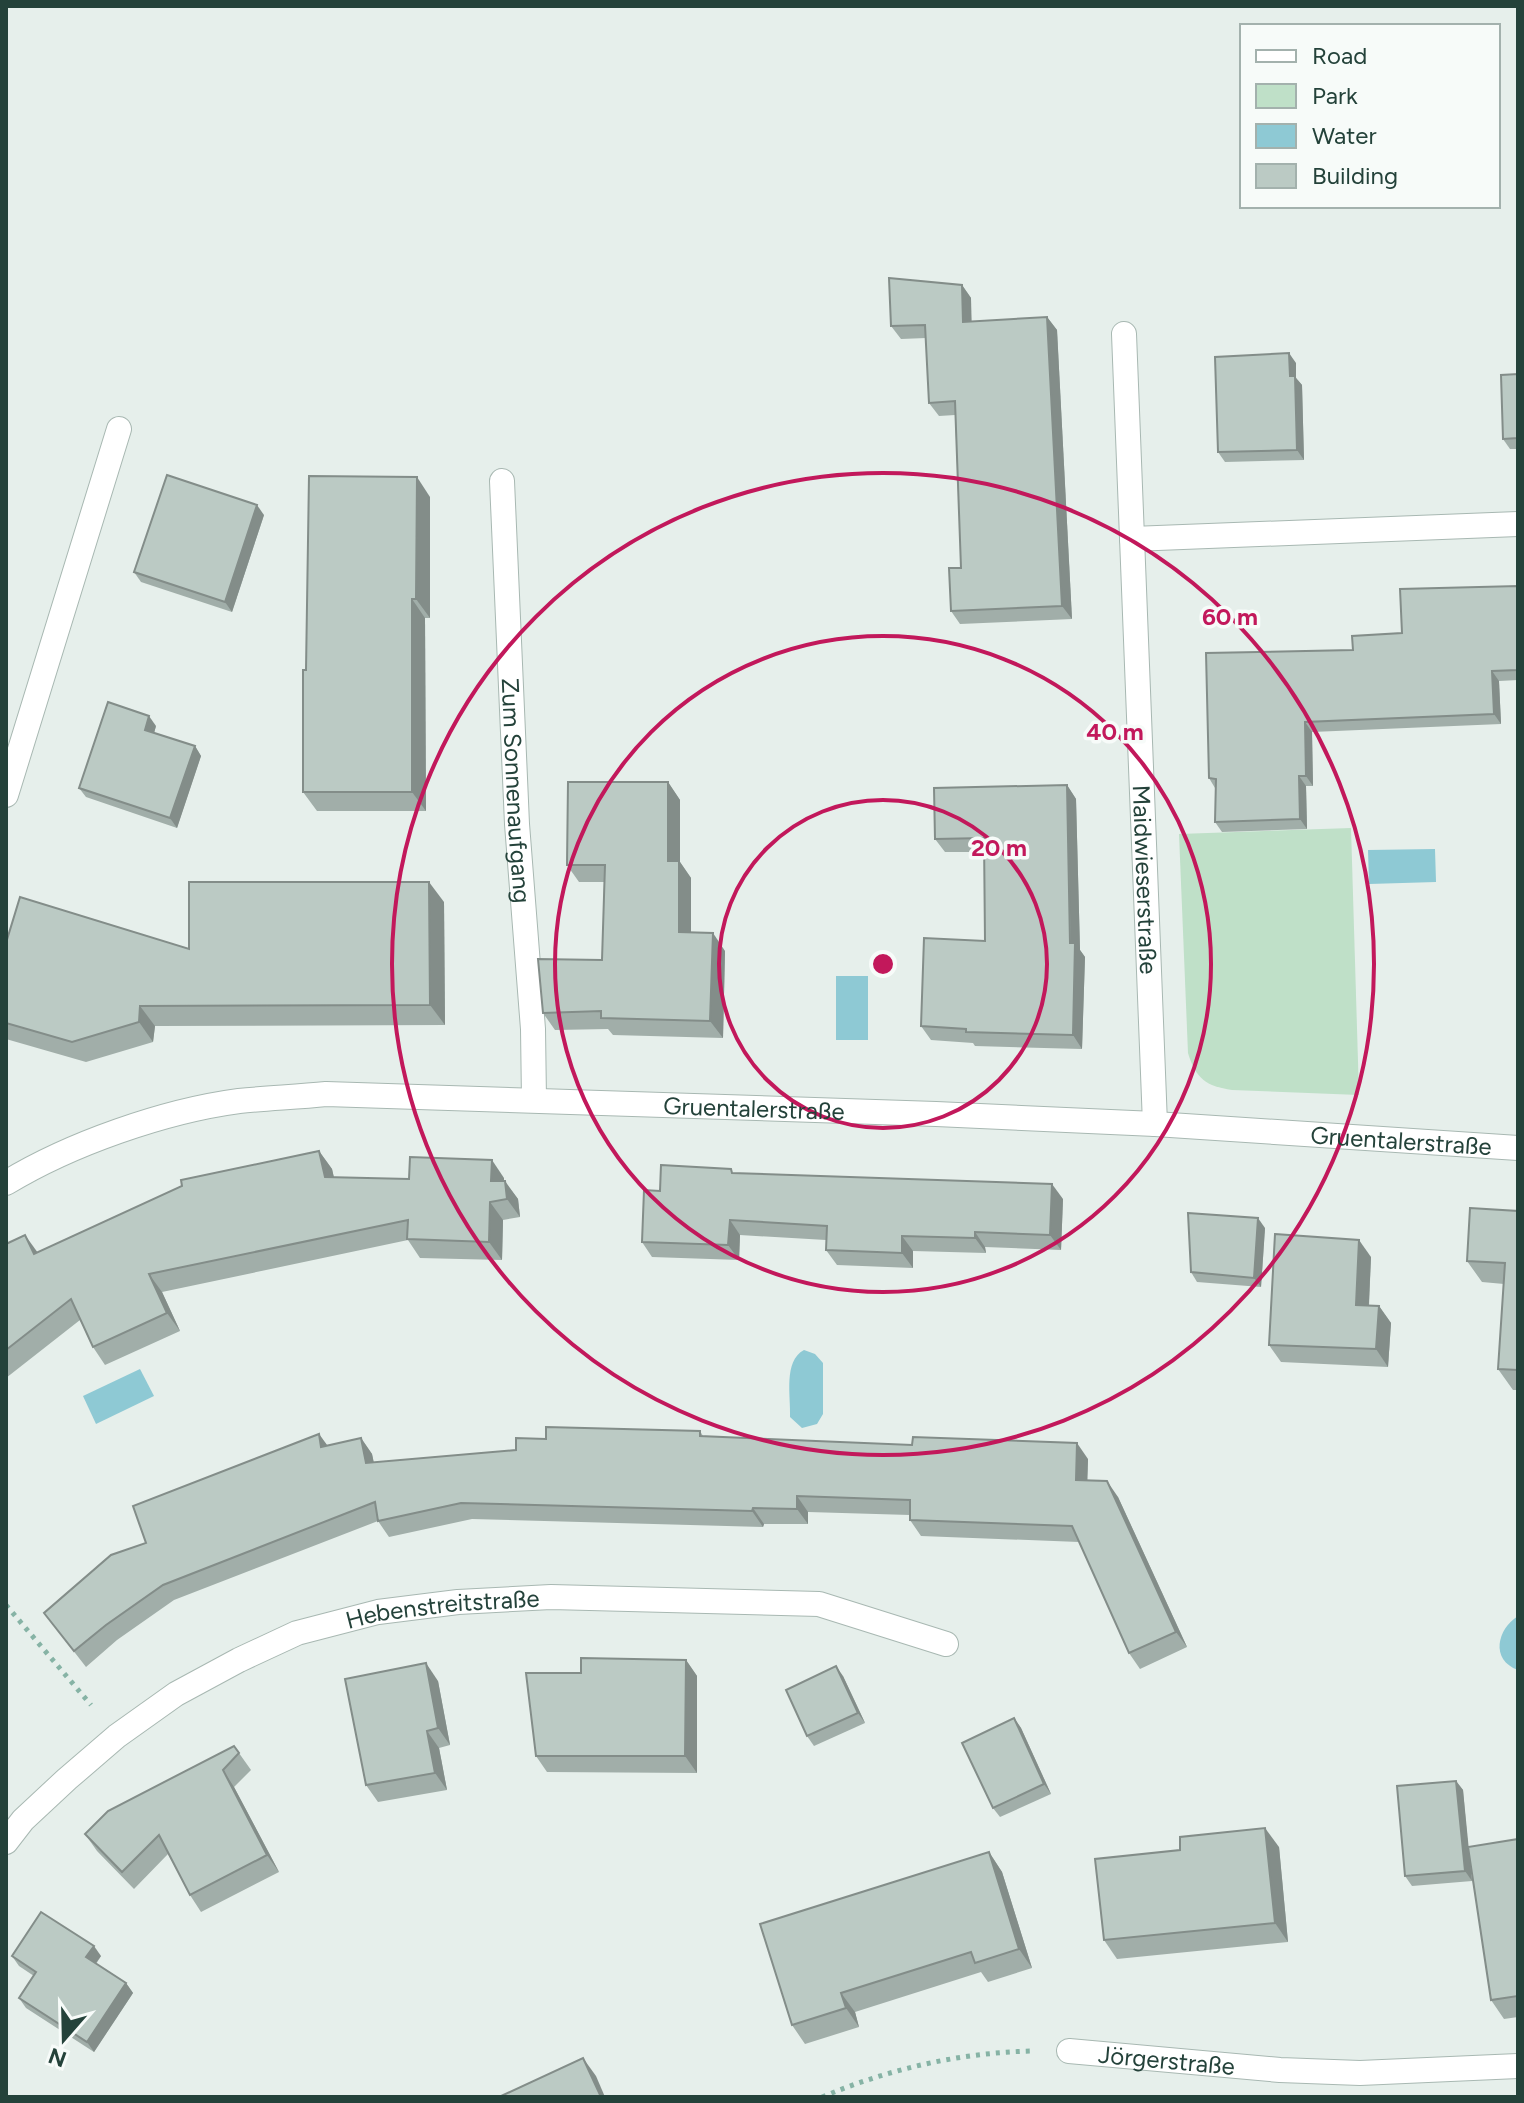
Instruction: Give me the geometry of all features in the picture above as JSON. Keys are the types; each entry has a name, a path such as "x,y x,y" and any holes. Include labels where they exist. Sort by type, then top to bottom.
{"street":[{"name":"Maidwieserstraße","path":"1124,334 1155,1124"},
{"path":"6,795 119,429"},
{"name":"Zum Sonnenaufgang","path":"502,481 517,824 533,1029 534,1100"},
{"path":"1132,539 1518,524"},
{"name":"Gruentalerstraße","path":"6,1183 82,1145 154,1120 237,1102 326,1094 1155,1124 1518,1148"},
{"name":"Hebenstreitstraße","path":"6,1842 23,1820 67,1779 117,1736 176,1694 297,1633 378,1612 458,1602 551,1597 819,1604 946,1644"},
{"name":"Jörgerstraße","path":"1069,2051 1280,2070 1360,2073 1518,2066"}],"path":[{"path":"6,1605 99,1714"},
{"name":"Jörgerstraße","path":"822,2097 882,2075 942,2059 1000,2052 1069,2051"}],"green space":[{"path":"1351,828 1359,1095 1232,1090 1203,1080 1188,1053 1179,834"}],"water":[{"path":"1435,849 1436,882 1369,884 1368,850"},
{"path":"836,976 868,976 868,1040 836,1040"},
{"path":"804,1350 815,1354 823,1363 823,1414 817,1424 802,1428 790,1417 790,1380 793,1362"},
{"path":"140,1369 154,1396 96,1424 83,1396"},
{"path":"1518,1616 1518,1670 1503,1659 1500,1644 1505,1629"}],"building":[{"path":"889,278 962,285 963,322 1047,317 1062,606 951,611 949,568 961,568 955,401 929,403 925,325 891,326"},
{"path":"1289,353 1290,376 1295,376 1297,450 1218,452 1215,357"},
{"path":"1518,374 1518,438 1503,439 1501,375"},
{"path":"167,475 257,505 225,602 134,572"},
{"path":"309,476 417,477 416,599 412,599 412,792 303,792"},
{"path":"1518,586 1518,670 1492,671 1494,714 1305,722 1306,776 1299,776 1300,819 1215,822 1216,779 1209,778 1206,653 1353,650 1352,636 1402,633 1400,589"},
{"path":"108,702 149,716 145,730 195,746 170,818 79,788"},
{"path":"568,782 668,782 668,861 679,861 679,932 713,933 710,1021 601,1018 601,1011 543,1013 538,959 602,960 605,865 567,865"},
{"path":"1067,785 1070,943 1075,943 1073,1035 966,1032 966,1029 921,1026 924,938 985,941 984,838 935,839 934,788"},
{"path":"189,882 429,882 430,1005 140,1006 139,1022 72,1042 6,1023 6,943 20,897 189,949"},
{"path":"319,1151 325,1177 409,1179 410,1157 492,1160 491,1181 505,1181 507,1199 490,1202 489,1242 407,1239 408,1220 149,1274 167,1313 93,1347 71,1299 6,1350 6,1244 25,1235 34,1254 182,1186 181,1180"},
{"path":"661,1165 731,1169 732,1173 1052,1184 1050,1235 975,1232 975,1238 902,1236 902,1253 826,1250 827,1226 730,1220 728,1245 642,1242 644,1190 660,1191"},
{"path":"1470,1208 1518,1211 1518,1370 1498,1369 1505,1263 1467,1261"},
{"path":"1188,1213 1258,1218 1254,1278 1191,1272"},
{"path":"1275,1234 1359,1240 1356,1305 1379,1306 1376,1349 1269,1345"},
{"path":"546,1427 700,1431 700,1436 912,1445 913,1437 1077,1443 1076,1480 1107,1481 1176,1632 1129,1653 1072,1526 910,1520 910,1500 797,1496 797,1509 753,1508 752,1511 461,1503 378,1521 375,1502 163,1585 74,1651 44,1613 111,1555 146,1543 133,1506 319,1434 321,1447 361,1438 366,1463 516,1450 516,1438 546,1439"},
{"path":"581,1658 686,1660 685,1756 536,1756 526,1673 581,1673"},
{"path":"426,1663 438,1728 427,1731 435,1773 366,1785 345,1679"},
{"path":"836,1666 858,1713 807,1736 786,1690"},
{"path":"1014,1718 1044,1784 993,1808 962,1743"},
{"path":"234,1746 239,1753 223,1770 267,1855 190,1895 159,1835 122,1872 85,1834 108,1811"},
{"path":"1456,1781 1465,1871 1405,1876 1397,1786"},
{"path":"1265,1828 1275,1923 1104,1940 1095,1859 1180,1850 1180,1837"},
{"path":"1518,1839 1518,1996 1491,2000 1468,1847"},
{"path":"989,1852 1019,1949 975,1963 971,1952 841,1993 846,2008 792,2025 760,1924"},
{"path":"41,1912 94,1946 86,1957 126,1983 87,2042 19,1998 36,1972 12,1956"},
{"path":"583,2058 601,2097 499,2097"}]}
